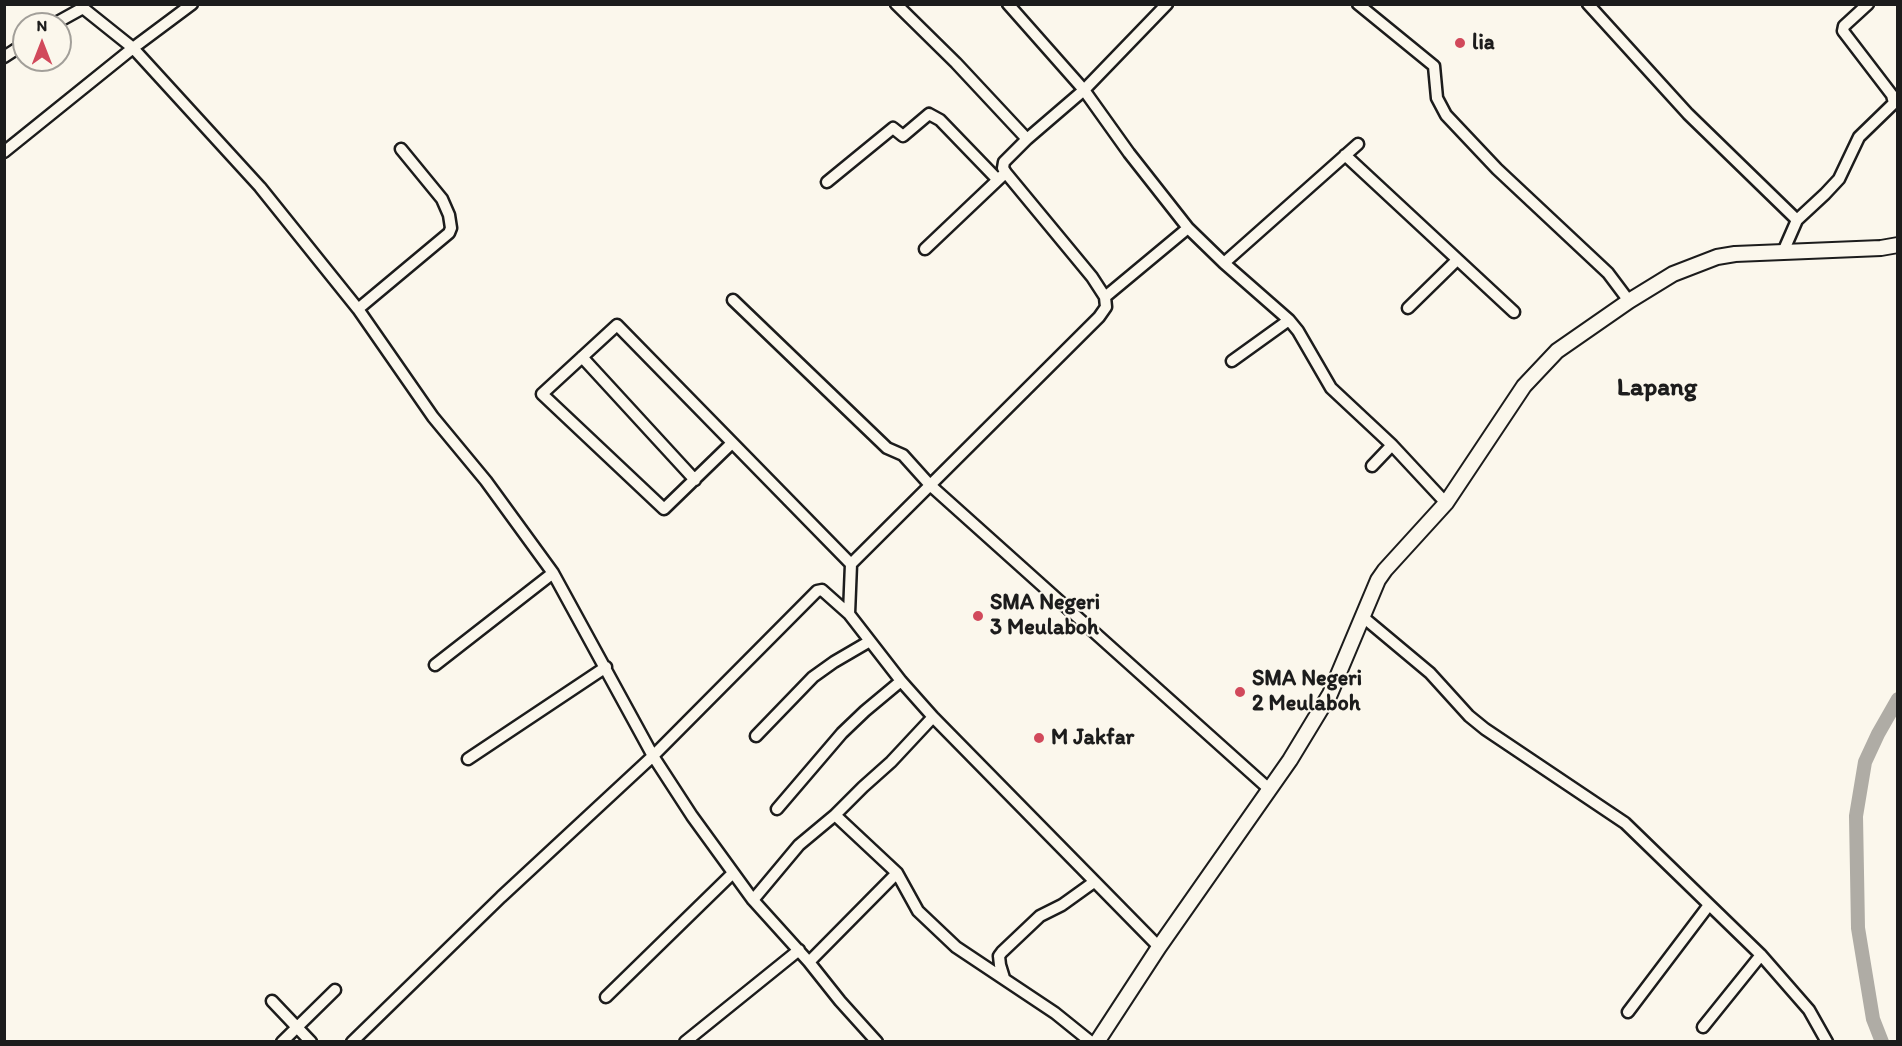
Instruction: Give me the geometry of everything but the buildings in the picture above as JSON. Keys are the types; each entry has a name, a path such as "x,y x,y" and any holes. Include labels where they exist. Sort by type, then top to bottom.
{"main road":[{"path":"1097,1041 1290,760 1330,694 1378,580 1446,503 1524,386 1557,351 1629,301 1673,274 1717,257 1881,248 1898,245"}],"street":[{"path":"4,152 133,48 192,4"},
{"path":"896,4 956,63 1027,139"},
{"path":"1008,4 1084,90 1129,153 1188,228 1289,320 1298,331 1331,388 1392,445 1446,503"},
{"path":"925,249 1001,176 1004,162 1084,90 1167,4"},
{"path":"1358,4 1434,66 1437,98 1446,115 1497,169 1608,273 1629,301"},
{"path":"1588,4 1688,114 1797,220"},
{"path":"1783,252 1797,220 1839,179 1859,137 1894,103 1892,94 1843,31 1844,26 1868,4"},
{"path":"72,13 83,8 133,48 260,187 358,309 433,417 486,481 553,573 653,756 692,816 753,900 799,950 874,1040"},
{"path":"827,182 892,128 903,136 929,114 940,120 1001,176 1092,277 1105,297 1106,307 1099,317 851,564 849,614"},
{"path":"1224,263 1358,144"},
{"path":"358,309 449,233 451,228 449,214 442,199 401,149"},
{"path":"1344,155 1514,312"},
{"path":"1105,297 1188,228"},
{"path":"1408,308 1457,260"},
{"path":"733,300 887,448 903,455 930,485 1269,789"},
{"path":"1232,361 1289,320"},
{"path":"732,443 664,509 542,394 617,325 851,564"},
{"path":"582,357 695,480"},
{"path":"1372,466 1392,445"},
{"path":"435,665 553,573"},
{"path":"352,1041 501,897 653,756 817,591 822,590 849,614 901,681 933,717 1160,947"},
{"path":"1363,616 1430,673 1469,716 1485,729 1625,823 1761,956 1809,1010 1827,1041"},
{"path":"756,736 813,677 870,641"},
{"path":"468,759 606,667"},
{"path":"777,809 842,733 901,681"},
{"path":"753,900 799,845 835,815 891,762 933,717"},
{"path":"835,815 897,873 918,911 956,947 1055,1013 1091,1041"},
{"path":"606,997 733,873"},
{"path":"809,962 897,873"},
{"path":"1005,979 999,956 1002,952 1040,916 1062,905 1094,882"},
{"path":"1628,1012 1709,905"},
{"path":"685,1041 799,950"},
{"path":"1703,1027 1761,956"},
{"path":"282,1041 335,990"},
{"path":"272,1001 311,1041"}],"waterway":[{"path":"1882,1042 1873,1019 1858,928 1856,816 1865,762 1898,699"}],"place":[{"name":"lia","path":"1460,43"},
{"name":"SMA Negeri 3 Meulaboh","path":"978,616"},
{"name":"SMA Negeri 2 Meulaboh","path":"1240,692"},
{"name":"M Jakfar","path":"1039,738"}],"district":[{"name":"Lapang","path":"1657,388"}]}
